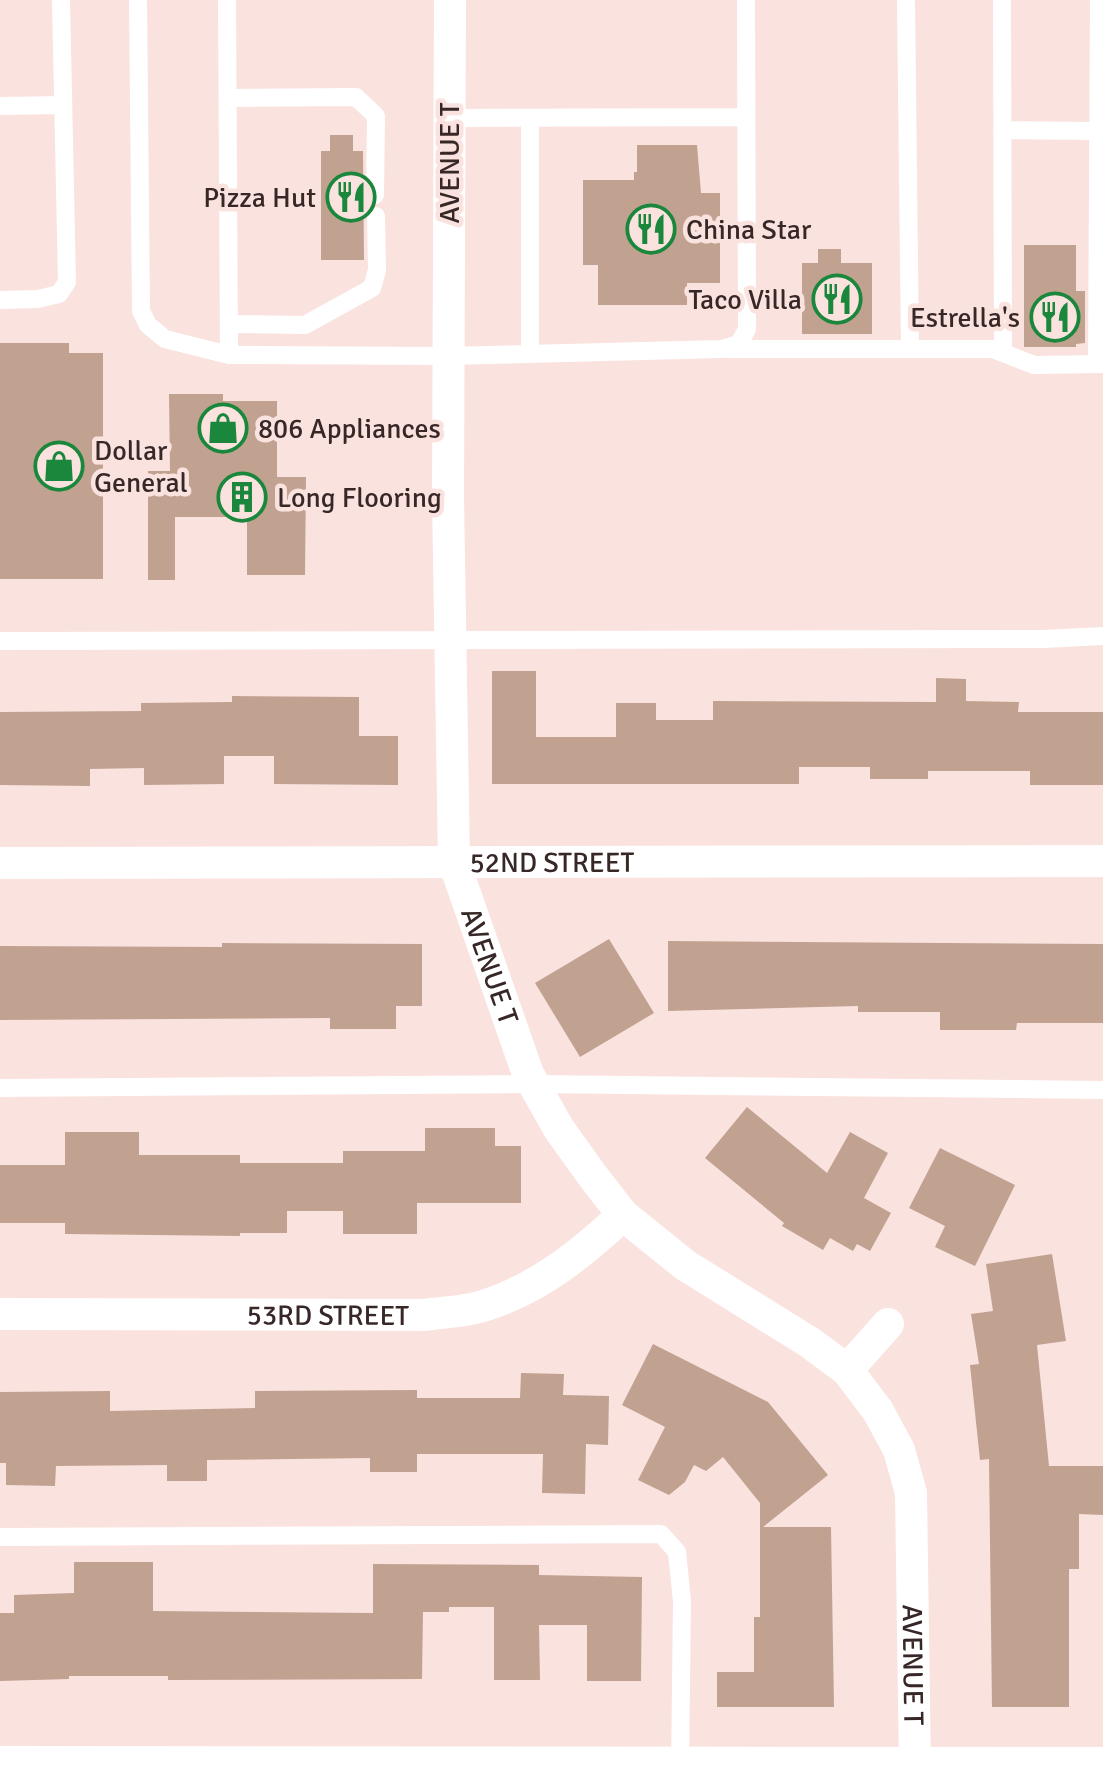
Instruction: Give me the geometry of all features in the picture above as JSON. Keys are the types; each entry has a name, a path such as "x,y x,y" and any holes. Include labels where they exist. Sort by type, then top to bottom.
{"street":[{"name":"AVENUE T","path":"450,0 448,356 454,862 534,1084 559,1129 623,1215 685,1264 848,1370 878,1411 899,1450 911,1493 915,1765"},
{"name":"52ND STREET","path":"0,863 1103,861"},
{"name":"53RD STREET","path":"0,1314 424,1315 483,1306 537,1284 584,1252 623,1215"},
{"path":"848,1370 888,1324"},
{"path":"0,1762 1103,1763"}],"lane":[{"path":"0,300 59,294 67,282 61,0"},
{"path":"138,0 141,311 148,326 165,339 230,355 992,349 1034,365 1100,364 1099,0"},
{"path":"227,0 230,355"},
{"path":"722,349 739,344 746,329 746,0"},
{"path":"906,0 910,349"},
{"path":"1002,0 1003,353"},
{"path":"228,98 356,98 376,116 375,195"},
{"path":"0,106 63,105"},
{"path":"449,118 746,117"},
{"path":"530,118 530,354"},
{"path":"1002,130 1098,131"},
{"path":"230,324 306,324 372,288 378,270 376,216"},
{"path":"0,641 1103,636"},
{"path":"0,1088 534,1084 1103,1090"},
{"path":"0,1537 660,1534 677,1552 682,1601 680,1765"}],"building":[{"name":"Pizza Hut","path":"330,135 353,135 353,151 363,151 364,260 321,260 321,151 330,151"},
{"name":"China Star","path":"637,145 697,145 701,193 720,193 720,283 687,283 687,305 598,305 598,265 583,265 583,180 634,180"},
{"name":"Estrella's","path":"1024,245 1076,245 1076,291 1085,291 1085,343 1076,347 1024,347"},
{"name":"Taco Villa","path":"818,249 841,249 841,263 872,263 872,334 802,334 802,263 818,263"},
{"name":"Dollar General","path":"0,343 69,343 69,353 103,353 103,579 0,579"},
{"path":"169,394 223,394 223,401 277,401 277,477 306,477 305,575 247,575 247,517 175,517 175,580 148,580 148,471 170,471"},
{"path":"492,671 536,671 536,737 616,737 616,703 656,703 656,720 713,720 713,701 936,702 936,678 966,679 966,701 1019,702 1018,712 1103,712 1103,785 1030,785 1030,771 928,771 928,779 870,779 870,767 799,767 799,784 492,784"},
{"path":"232,696 359,697 359,736 398,736 398,785 274,784 274,756 224,756 224,784 144,785 144,768 90,769 90,786 0,785 0,712 141,711 141,703 232,702"},
{"path":"609,939 654,1013 580,1057 535,983"},
{"path":"668,941 1103,944 1103,1023 1017,1023 1016,1030 940,1030 940,1012 858,1012 858,1006 668,1011"},
{"path":"222,943 422,944 422,1006 396,1006 396,1029 330,1029 330,1018 0,1020 0,946 222,947"},
{"path":"747,1107 827,1173 850,1132 888,1153 864,1198 891,1213 870,1251 857,1244 853,1251 830,1238 823,1250 782,1226 784,1223 705,1158"},
{"path":"425,1128 495,1128 495,1146 521,1146 521,1203 417,1203 417,1234 343,1234 343,1211 287,1211 287,1233 240,1236 65,1234 65,1223 0,1223 0,1165 65,1165 65,1132 139,1132 139,1155 240,1155 240,1163 343,1163 343,1151 425,1151"},
{"path":"940,1148 1015,1185 975,1266 935,1247 945,1226 909,1208"},
{"path":"1052,1254 1066,1341 1037,1345 1049,1466 1103,1466 1103,1515 1079,1514 1079,1569 1069,1569 1069,1707 992,1707 989,1459 980,1460 970,1365 979,1364 971,1314 993,1311 986,1264"},
{"path":"653,1344 768,1402 828,1475 763,1527 831,1527 834,1707 717,1707 717,1672 754,1672 754,1617 760,1617 760,1503 723,1457 706,1471 694,1465 685,1482 669,1495 638,1480 665,1427 622,1405"},
{"path":"521,1373 564,1374 563,1395 609,1396 608,1445 586,1444 585,1494 542,1493 543,1454 417,1454 417,1472 370,1472 370,1458 207,1460 207,1481 167,1481 167,1465 56,1466 55,1486 6,1485 6,1463 0,1463 0,1392 110,1391 110,1411 255,1408 255,1391 417,1390 417,1398 520,1398"},
{"path":"74,1562 153,1562 153,1611 373,1613 373,1564 539,1565 539,1575 642,1577 641,1681 587,1681 587,1625 539,1625 540,1680 494,1680 494,1607 449,1607 449,1612 423,1612 422,1679 168,1680 168,1676 69,1676 0,1681 0,1613 14,1613 14,1595 74,1593"}],"place":[{"name":"Pizza Hut","path":"351,197"},
{"name":"China Star","path":"651,229"},
{"name":"Taco Villa","path":"837,299"},
{"name":"Estrella's","path":"1055,317"},
{"name":"806 Appliances","path":"223,428"},
{"name":"Dollar General","path":"59,466"},
{"name":"Long Flooring","path":"242,497"}]}
